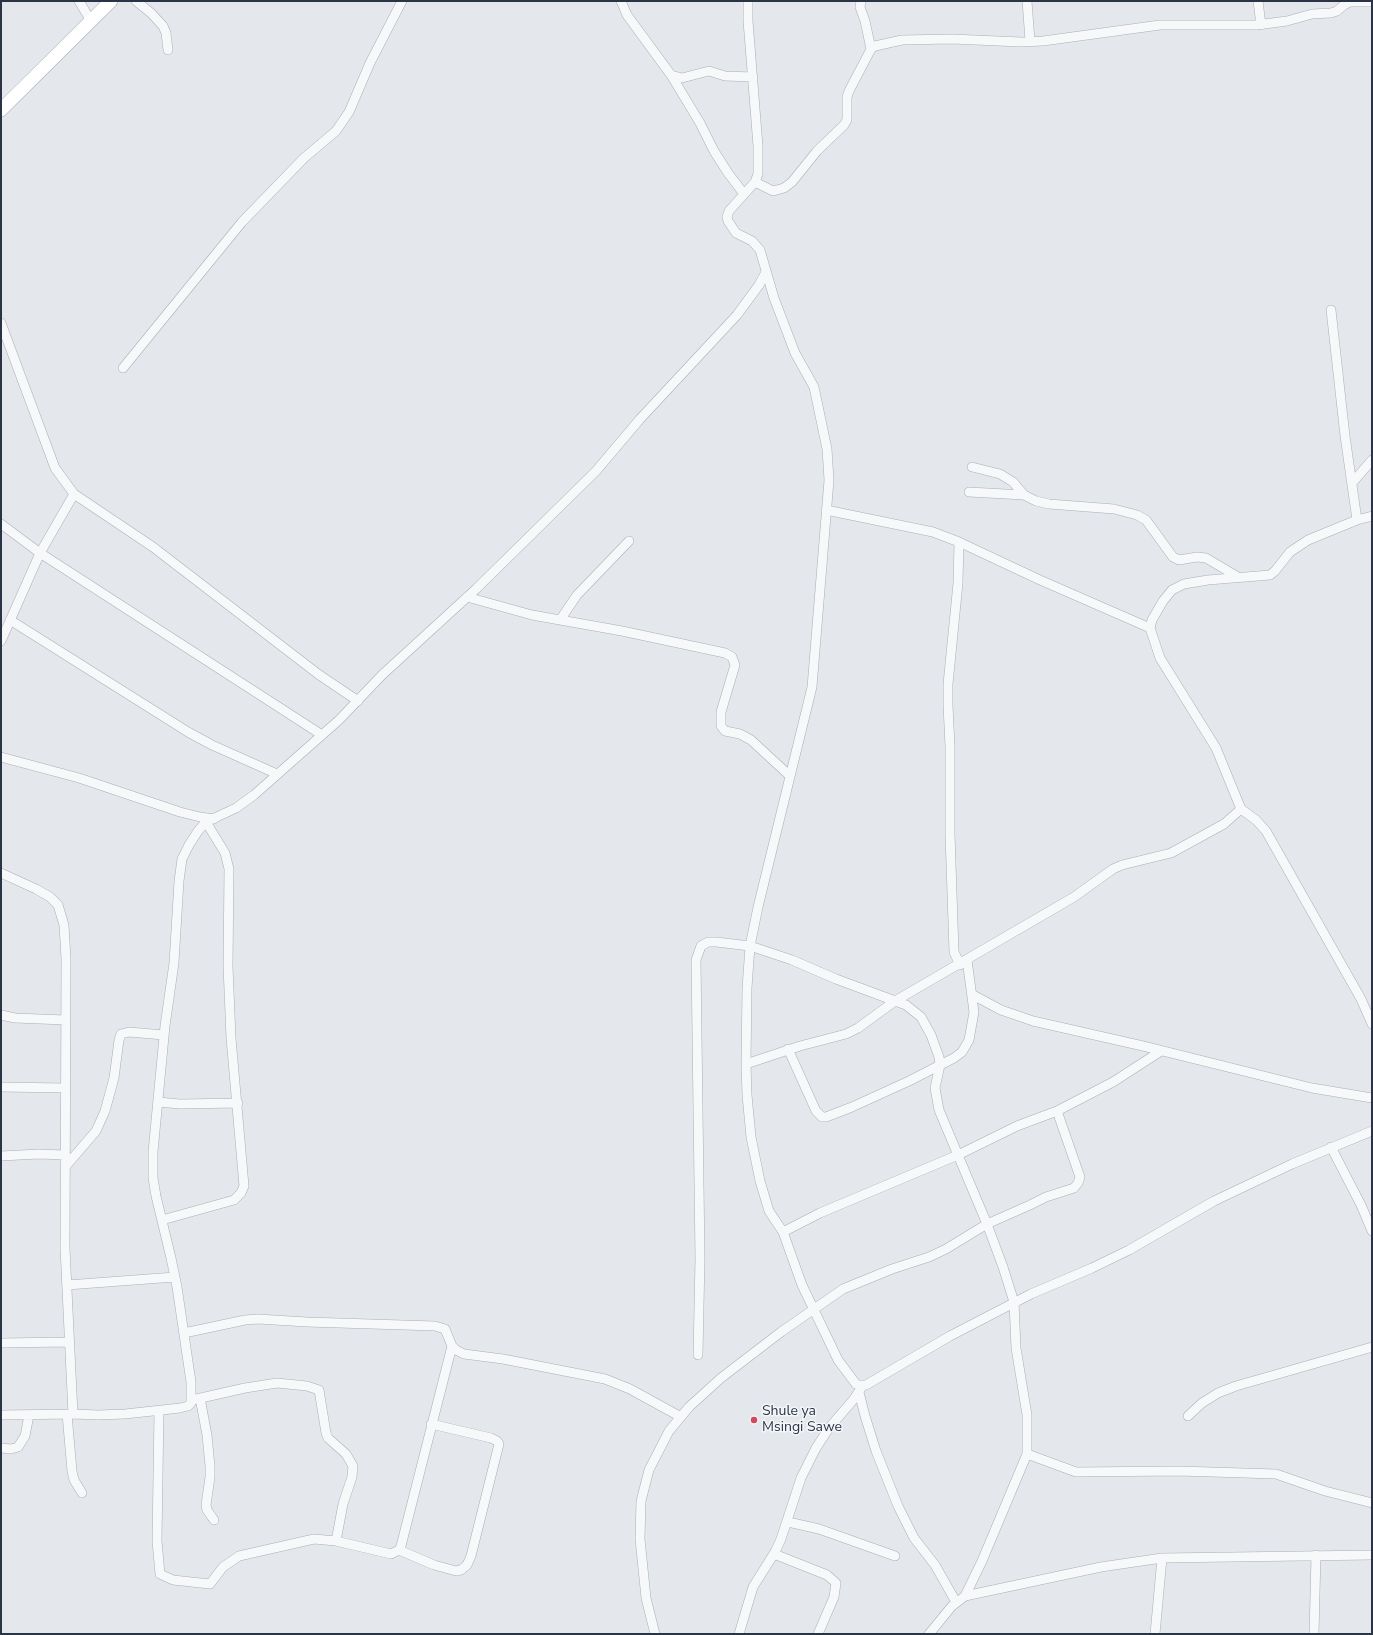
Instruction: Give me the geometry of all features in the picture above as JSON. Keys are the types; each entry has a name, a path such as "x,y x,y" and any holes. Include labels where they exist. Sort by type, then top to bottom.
{"street":[{"path":"79,1 91,21"},
{"path":"2,109 111,1"},
{"path":"136,1 160,22 166,33 168,50"},
{"path":"123,368 242,222 304,158 336,131 349,112 370,62 402,1"},
{"path":"621,1 627,15 671,75 700,123 714,151 744,194"},
{"path":"748,1 758,146 758,174 755,182 729,211 727,217 736,233 757,244 774,298 795,353 814,388 828,449 829,480 812,687 758,907 750,946 747,988 746,1064 751,1137 760,1181 769,1211 783,1232 802,1285 813,1310 844,1370 861,1389 865,1416 876,1451 898,1506 914,1538 935,1566 956,1602"},
{"path":"861,1 860,7 865,21 871,49"},
{"path":"1028,1 1030,41"},
{"path":"1258,1 1261,25"},
{"path":"755,182 773,191 784,188 792,182 817,151 844,125 847,120 847,98 849,91 871,49 875,46 902,40 952,39 1030,41 1160,25 1261,25 1287,21 1312,14 1331,13 1350,2 1372,2"},
{"path":"671,75 682,78 709,71 724,76 753,77"},
{"path":"214,1520 206,1505 210,1477 207,1435 191,1382 175,1277 153,1178 164,1035 174,963 178,895 182,859 198,831 210,820 236,808 254,795 322,735 358,701 382,675 467,597 596,471 640,419 737,315 759,285 766,272"},
{"path":"1331,310 1345,436 1357,520"},
{"path":"1,323 54,468 74,494 154,547 318,674 358,701"},
{"path":"1352,483 1372,460"},
{"path":"972,467 1000,474 1013,482 1024,495 1036,501 1049,504 1114,509 1137,514 1146,520 1173,557 1179,560 1197,557 1206,558 1238,577"},
{"path":"969,492 1024,495"},
{"path":"1,641 40,553 74,494"},
{"path":"826,510 933,532 959,542 1040,580 1150,628"},
{"path":"1372,516 1357,520 1308,540 1290,552 1270,575 1238,577 1184,584 1172,590 1163,600 1152,620 1150,628 1160,658 1216,748 1241,809 1256,820 1266,831 1361,999 1372,1024"},
{"path":"1,524 40,553 322,735"},
{"path":"560,620 577,595 629,541"},
{"path":"788,1049 818,1115 826,1117 857,1105 940,1065 962,1052 969,1040 974,1012 973,995 963,962 954,952 950,834 948,684 958,582 959,542"},
{"path":"467,597 532,615 630,632 725,653 732,657 735,665 721,712 721,726 725,731 735,732 745,736 790,776"},
{"path":"10,620 188,732 212,745 277,774"},
{"path":"1,757 79,778 180,812 210,820 225,853 228,869 228,966 231,1038 238,1103 244,1186 241,1193 234,1200 162,1220"},
{"path":"746,1064 788,1049 846,1034 858,1028 895,1001 1074,897 1112,869 1172,854 1224,824 1241,809"},
{"path":"1,873 50,897 58,905 64,926 66,1167 65,1248 70,1414 73,1475 78,1488 82,1493"},
{"path":"698,1355 700,1258 696,960 701,946 708,942 750,946 792,960 836,979 906,1005 921,1017 931,1035 939,1057 940,1065 935,1088 939,1110 987,1224 1014,1302 1016,1348 1027,1415 1027,1454 965,1596"},
{"path":"973,995 1001,1010 1033,1022 1143,1046 1312,1088 1372,1098"},
{"path":"1,1015 15,1018 65,1020"},
{"path":"66,1167 96,1131 114,1078 121,1034 130,1032 164,1035"},
{"path":"783,1232 820,1213 958,1155 1017,1126 1057,1111 1113,1082 1161,1051"},
{"path":"1,1087 65,1088"},
{"path":"158,1102 180,1104 238,1103"},
{"path":"655,1634 646,1598 640,1539 641,1501 649,1470 669,1432 689,1407 721,1378 781,1332 843,1289 866,1279 929,1257 946,1249 987,1224 1046,1197 1074,1188 1080,1177 1057,1111"},
{"path":"739,1634 753,1587 774,1554 788,1522 801,1478 816,1448 829,1428 861,1389 950,1336 1014,1302 1129,1250 1214,1201 1331,1147 1372,1131"},
{"path":"1331,1147 1361,1205 1372,1231"},
{"path":"1,1156 39,1154 65,1155"},
{"path":"67,1285 175,1277"},
{"path":"184,1333 244,1320 258,1319 339,1324 429,1325 445,1329 452,1346 464,1354 503,1359 605,1379 630,1389 681,1417"},
{"path":"1,1343 69,1342"},
{"path":"159,1410 156,1541 160,1574 173,1580 210,1584 226,1564 239,1556 314,1539 336,1541 387,1554 395,1553 399,1550 452,1346"},
{"path":"1188,1416 1202,1403 1236,1386 1372,1347"},
{"path":"1,1415 98,1415 159,1410 188,1406 196,1399 245,1388 281,1383 314,1387 319,1390 328,1438 346,1454 353,1466 352,1476 343,1504 336,1541"},
{"path":"1,1448 11,1449 18,1447 25,1436 29,1415"},
{"path":"399,1550 434,1565 456,1571 467,1565 471,1556 499,1444 491,1438 431,1424"},
{"path":"1027,1454 1076,1472 1179,1471 1276,1474 1326,1491 1372,1503"},
{"path":"788,1522 819,1528 895,1556"},
{"path":"774,1554 828,1575 836,1583 834,1597 818,1634"},
{"path":"1314,1634 1316,1555"},
{"path":"929,1634 956,1602 965,1596 1101,1567 1162,1558 1372,1555"},
{"path":"1155,1634 1162,1558"}],"place":[{"name":"Shule ya Msingi Sawe","path":"754,1420"}]}
